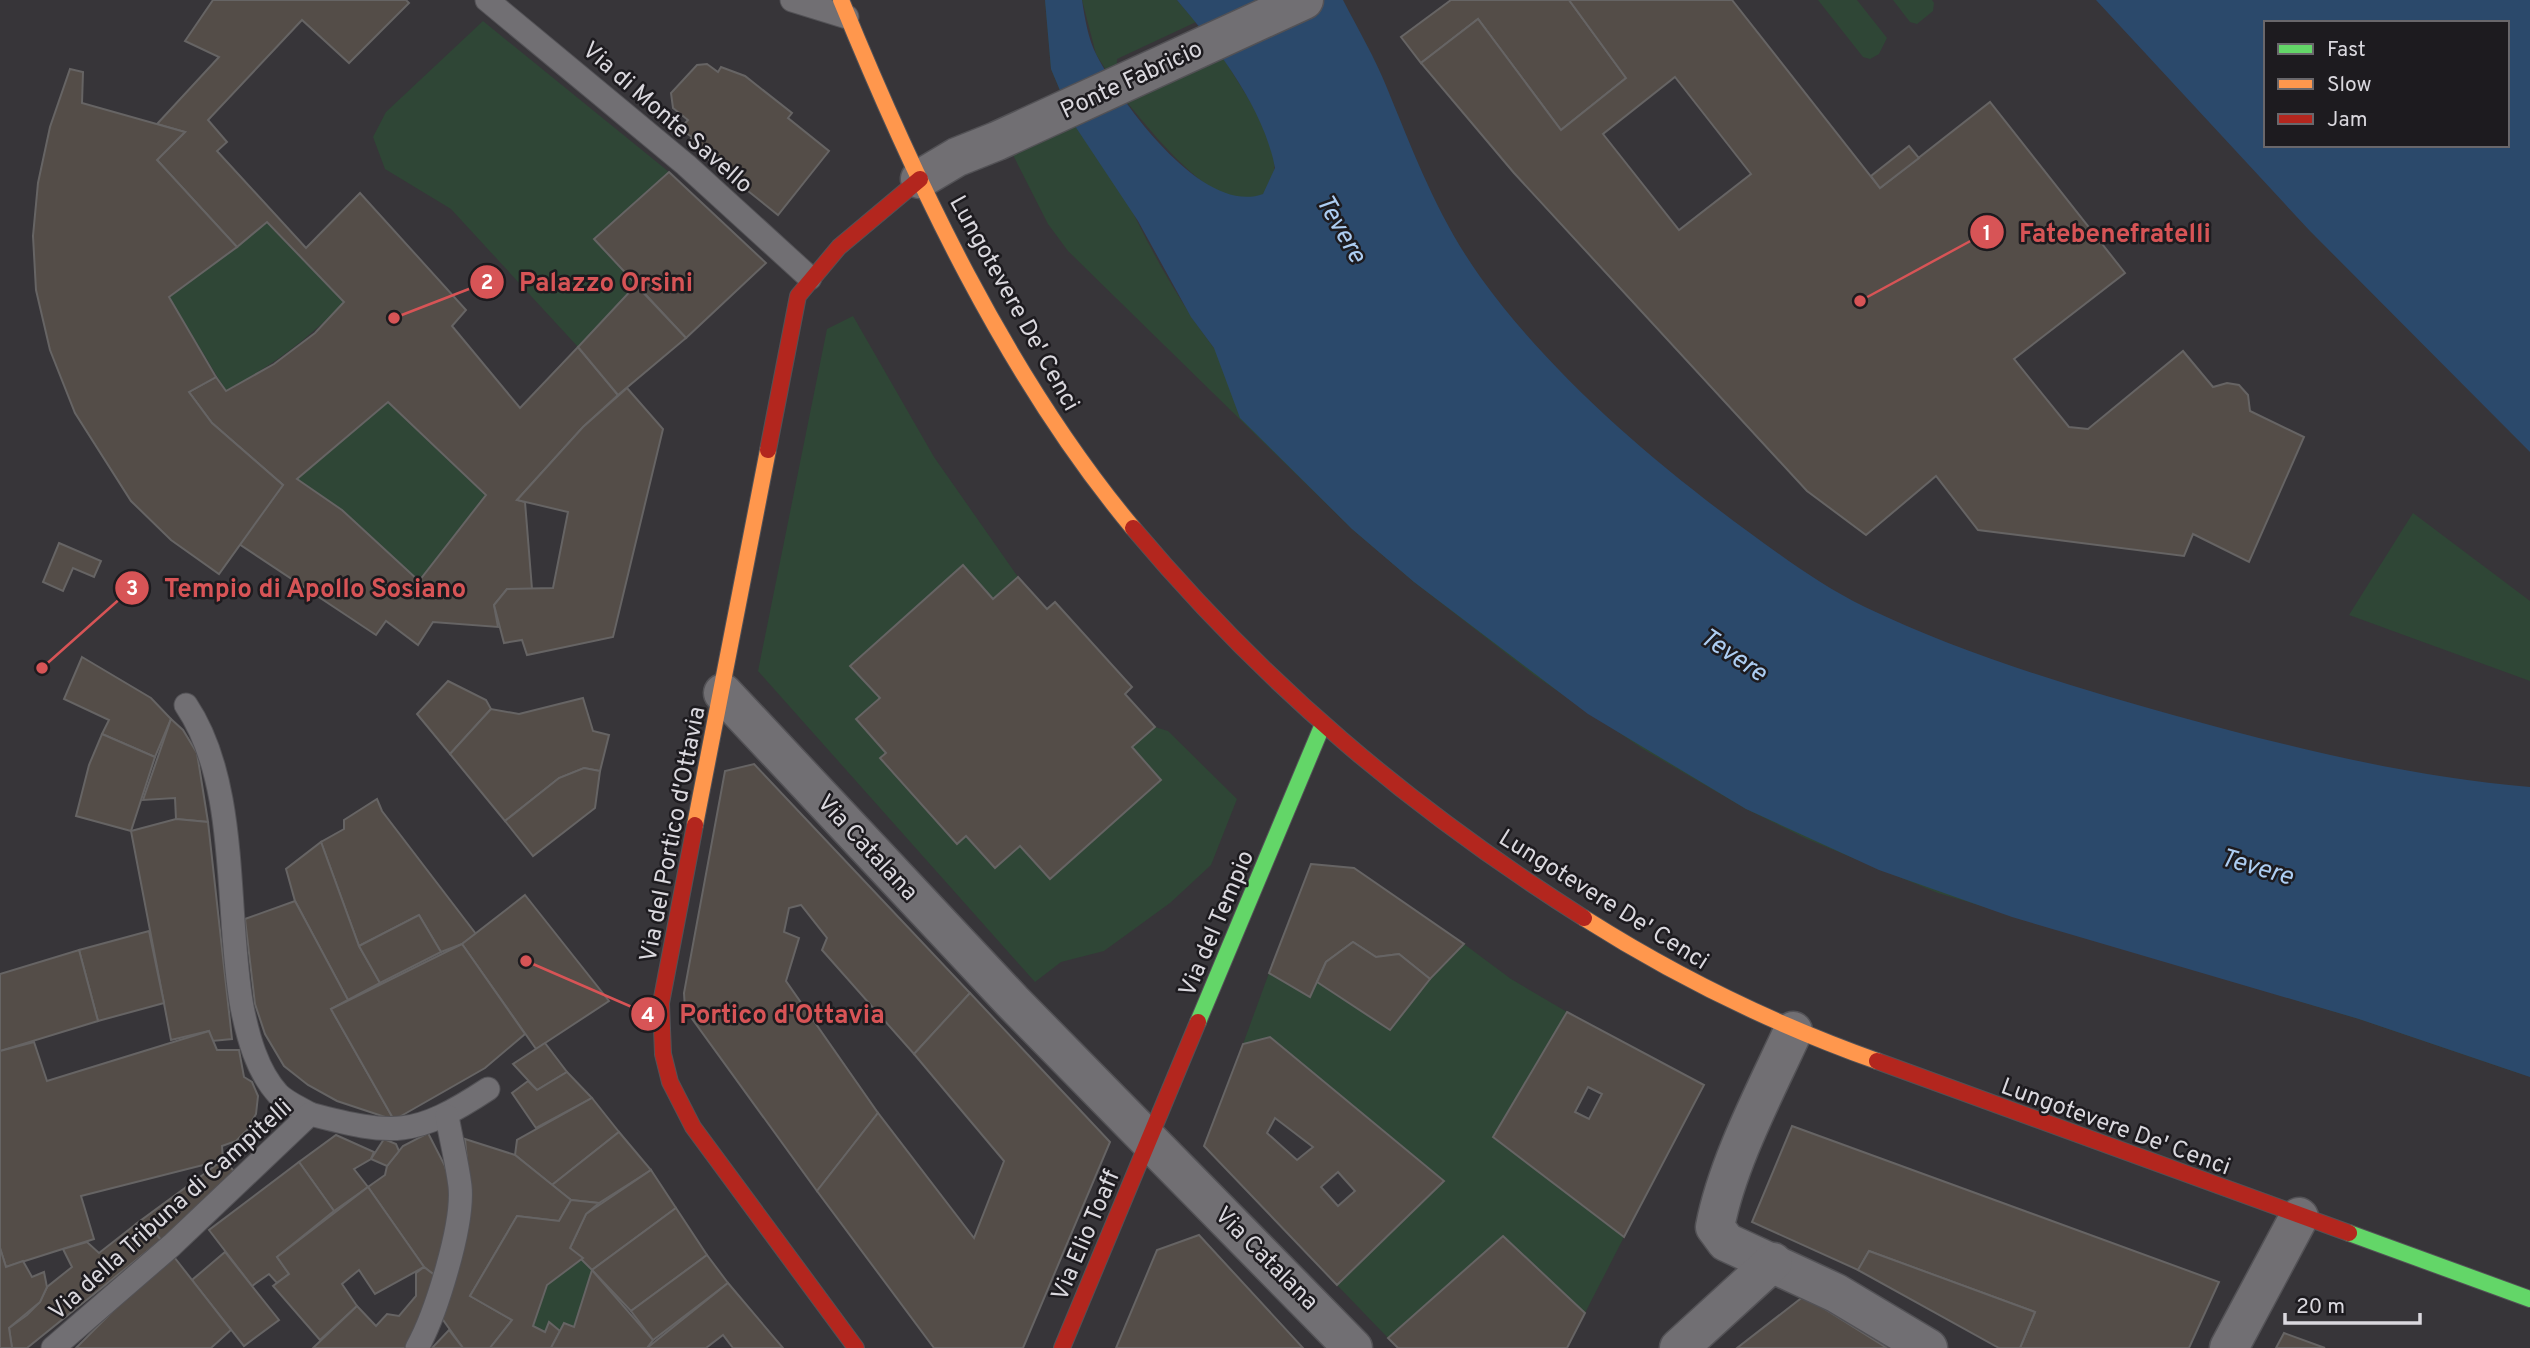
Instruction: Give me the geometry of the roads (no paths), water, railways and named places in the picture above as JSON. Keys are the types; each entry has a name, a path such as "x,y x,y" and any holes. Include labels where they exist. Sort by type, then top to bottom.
{"main road":[{"name":"Lungotevere De' Cenci","path":"844,8 920,179 1004,340 1089,470 1132,526 1216,623 1323,724 1400,790 1502,866 1685,978 1793,1031 2530,1299"},
{"name":"Via del Portico d'Ottavia","path":"856,1348 693,1128 672,1093 666,1073 662,1003 798,296 810,278 861,225 920,179"},
{"name":"Via del Tempio","path":"1150,1140 1323,724"},
{"name":"Via Elio Toaff","path":"1062,1348 1150,1140"}],"street":[{"name":"Ponte Fabricio","path":"920,179 957,157 1304,0"},
{"name":"Via Catalana","path":"723,693 1012,1001 1353,1348"},
{"path":"1793,1031 1757,1110 1718,1208 1715,1227 1726,1242 1847,1298 1928,1348"},
{"path":"2229,1348 2299,1217"},
{"path":"1679,1348 1773,1262"}],"lane":[{"name":"Via di Monte Savello","path":"487,0 686,165 810,278"},
{"path":"792,0 844,8"},
{"path":"186,705 198,723 209,750 226,838 238,983 250,1043 279,1094 310,1114"},
{"name":"Via della Tribuna di Campitelli","path":"53,1348 172,1245 310,1114 359,1126 398,1130 447,1116 488,1089"},
{"path":"417,1348 431,1323 458,1213 460,1187 447,1116"}],"water":[{"name":"Tevere","path":"1045,0 1082,0 1089,36 1097,56 1145,127 1191,173 1215,188 1240,196 1263,194 1275,168 1269,145 1261,123 1236,79 1177,0 1343,0 1377,66 1452,233 1481,278 1539,349 1606,416 1677,477 1806,573 1865,607 1978,654 2173,715 2350,759 2440,776 2530,787 2530,1077 2359,1019 2012,917 1879,870 1746,809 1588,714 1414,582 1352,529 1240,418 1214,348 1191,317 1138,221 1075,126 1051,69"},
{"path":"2096,0 2530,0 2530,452 2309,230"}],"place":[{"name":"Fatebenefratelli","path":"1860,301"},
{"name":"Palazzo Orsini","path":"394,318"},
{"name":"Tempio di Apollo Sosiano","path":"42,668"},
{"name":"Portico d'Ottavia","path":"526,961"}]}
